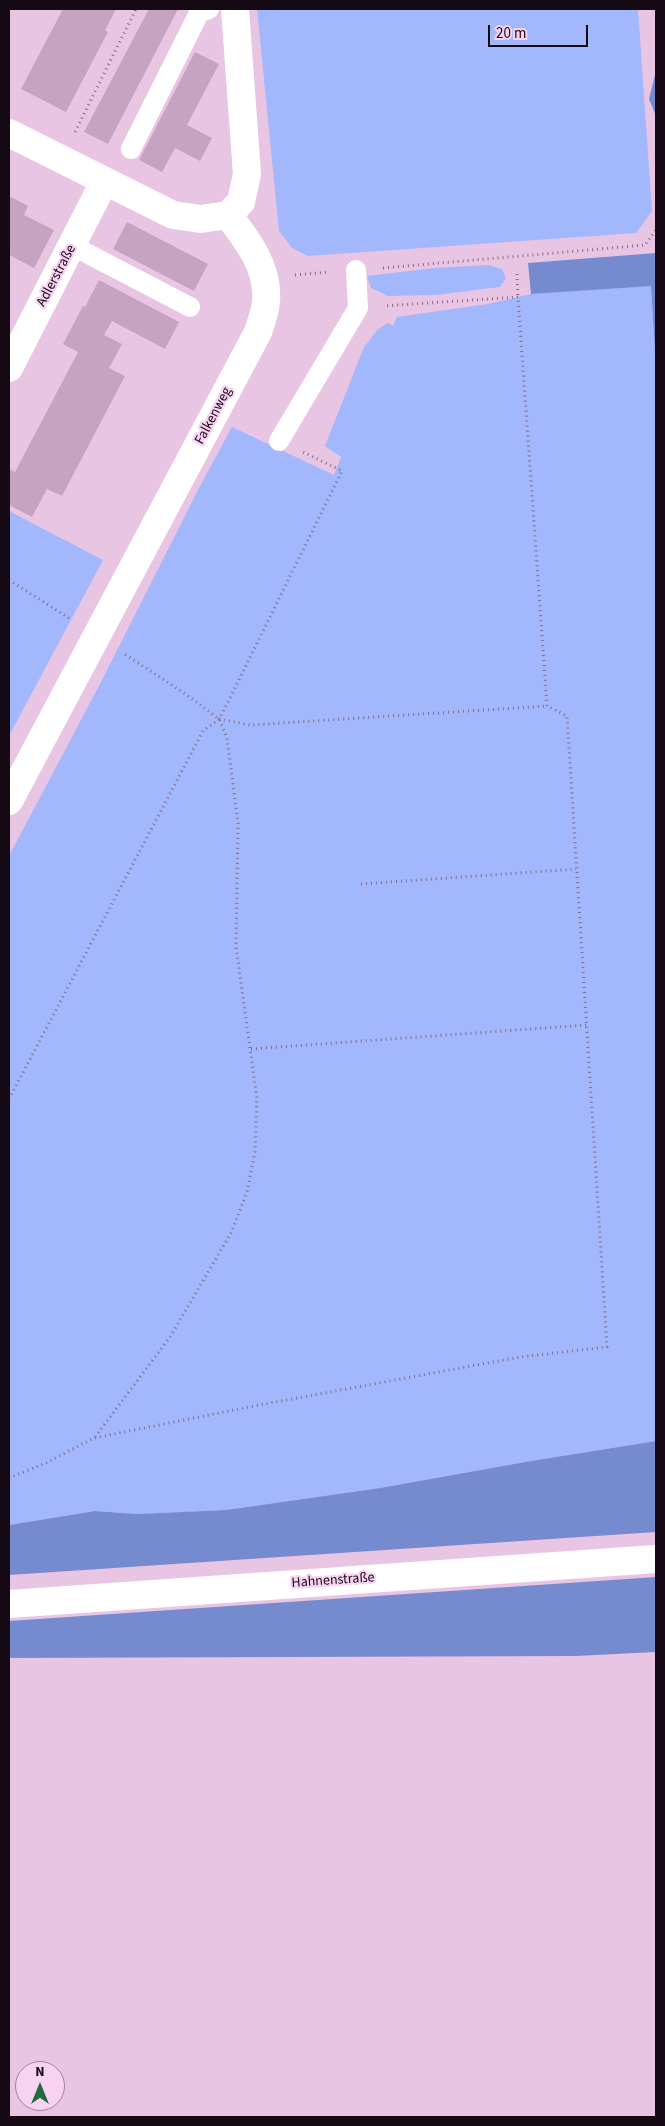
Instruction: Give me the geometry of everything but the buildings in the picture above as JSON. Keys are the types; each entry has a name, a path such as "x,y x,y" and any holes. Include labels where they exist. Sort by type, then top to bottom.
{"street":[{"path":"9,133 173,215 201,218 228,215 240,202 247,174 235,9"},
{"name":"Adlerstraße","path":"9,368 73,246 104,182"},
{"name":"Falkenweg","path":"9,800 258,332 266,303 266,277 250,244 228,215"},
{"name":"Hahnenstraße","path":"9,1604 656,1559"}],"lane":[{"path":"131,149 199,13 209,9"},
{"path":"73,246 190,307"},
{"path":"279,441 358,308 356,270"}],"path":[{"path":"61,160 136,9"},
{"path":"266,277 645,245 656,230"},
{"path":"517,274 547,706"},
{"path":"358,308 518,297"},
{"path":"9,1099 203,732 219,719 342,471 279,441"},
{"path":"9,1478 46,1463 94,1438 254,1406 520,1357 607,1347 567,716 547,706 250,725 219,719"},
{"path":"94,1438 170,1337 231,1233 247,1192 255,1152 258,1099 236,946 238,823 227,738 219,719"},
{"path":"361,884 576,869"},
{"path":"251,1048 586,1024"}],"shaded area":[{"path":"257,9 638,9 652,211 636,233 308,256 292,248 279,231"},
{"path":"656,71 656,116 649,99"},
{"path":"656,253 656,369 651,286 531,294 528,263"},
{"path":"489,265 502,269 506,278 500,287 436,295 388,296 371,288 367,276 434,268"},
{"path":"651,285 656,369 656,1441 380,1488 226,1510 137,1514 95,1511 9,1525 9,856 100,684 199,488 232,427 334,475 341,457 325,446 364,347 378,329 388,323 393,326 397,317 488,304 531,294"},
{"path":"9,511 103,560 9,736"},
{"path":"656,1441 656,1532 9,1575 9,1525 95,1511 137,1514 226,1510 380,1488"},
{"path":"656,1577 656,1652 576,1656 9,1658 9,1621"}]}
